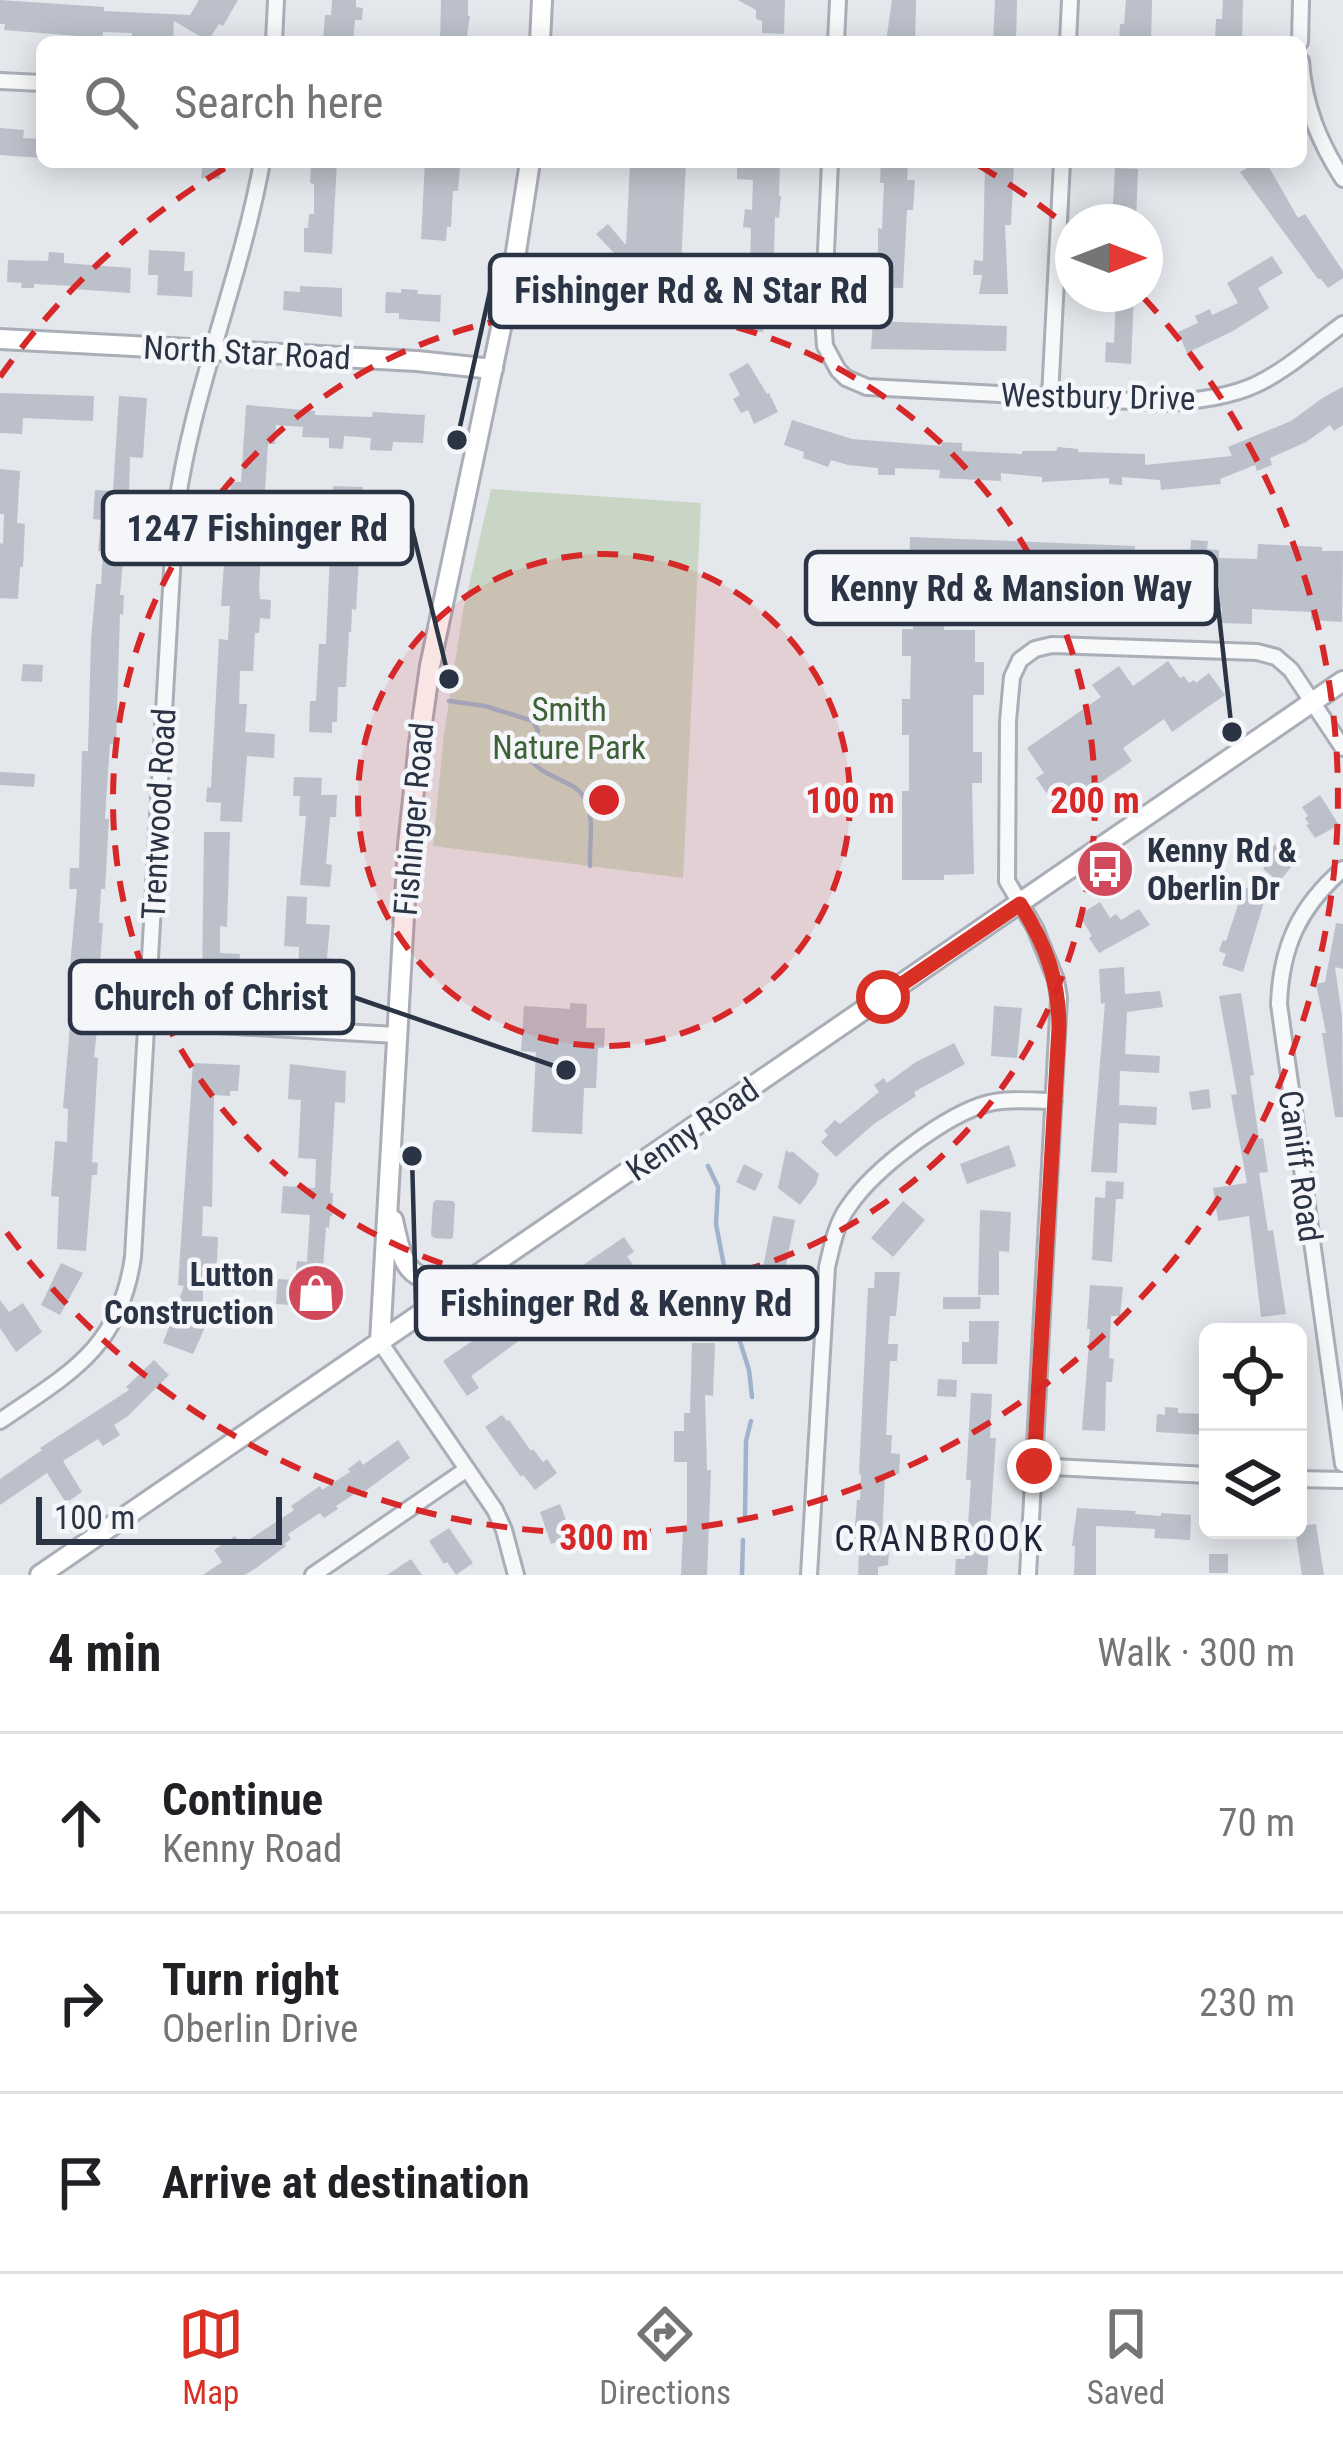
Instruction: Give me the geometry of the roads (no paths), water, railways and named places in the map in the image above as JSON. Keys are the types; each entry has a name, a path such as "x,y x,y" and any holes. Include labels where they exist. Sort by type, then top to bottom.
{"main road":[{"path":"540,36 542,0"},
{"name":"Fishinger Road","path":"380,1342 408,845 430,666 514,271 529,168"},
{"name":"North Star Road","path":"0,339 493,369"},
{"name":"Kenny Road","path":"40,1575 1343,681"},
{"path":"387,1192 406,1266 428,1280 469,1282"}],"street":[{"path":"274,36 276,0"},
{"path":"836,36 838,0"},
{"path":"1068,36 1070,0"},
{"path":"1300,36 1301,0"},
{"path":"0,81 36,83"},
{"path":"1307,101 1326,152 1343,179"},
{"name":"Trentwood Road","path":"0,1421 94,1350 122,1307 133,1257 175,518 190,427 244,248 261,168"},
{"name":"Westbury Drive","path":"830,168 824,346 838,370 878,390 1196,401 1260,383 1343,324"},
{"path":"1050,397 1062,168"},
{"path":"1028,1575 1059,1028 1056,980 1035,928 1007,880 1012,677 1020,660 1052,645 1257,652 1276,657 1291,670 1343,748"},
{"name":"Caniff Road","path":"1343,869 1306,909 1289,940 1279,1004 1343,1464"},
{"path":"146,1021 396,1035"},
{"path":"809,1575 827,1267 848,1206 893,1160 965,1112 996,1102 1054,1102"},
{"path":"380,1342 495,1510 516,1575"},
{"path":"1034,1466 1199,1475"},
{"path":"313,1575 466,1469"},
{"path":"1307,1479 1343,1480"}],"waterway":[{"path":"449,701 533,721 538,731 527,753 540,769 585,799 591,823 590,866"},
{"path":"708,1166 718,1187 716,1224 752,1397"},
{"path":"745,1517 746,1441 751,1421"},
{"path":"742,1575 743,1540"}],"place":[{"name":"Fishinger Rd & N Star Rd","path":"457,440"},
{"name":"1247 Fishinger Rd","path":"449,679"},
{"name":"Kenny Rd & Mansion Way","path":"1232,732"},
{"name":"Kenny Rd & Oberlin Dr","path":"1105,869"},
{"name":"Church of Christ","path":"566,1070"},
{"name":"Fishinger Rd & Kenny Rd","path":"412,1156"},
{"name":"Lutton Construction","path":"316,1293"}],"district":[{"name":"CRANBROOK","path":"940,1538"}],"park label":[{"name":"Smith Nature Park","path":"569,728"}]}
